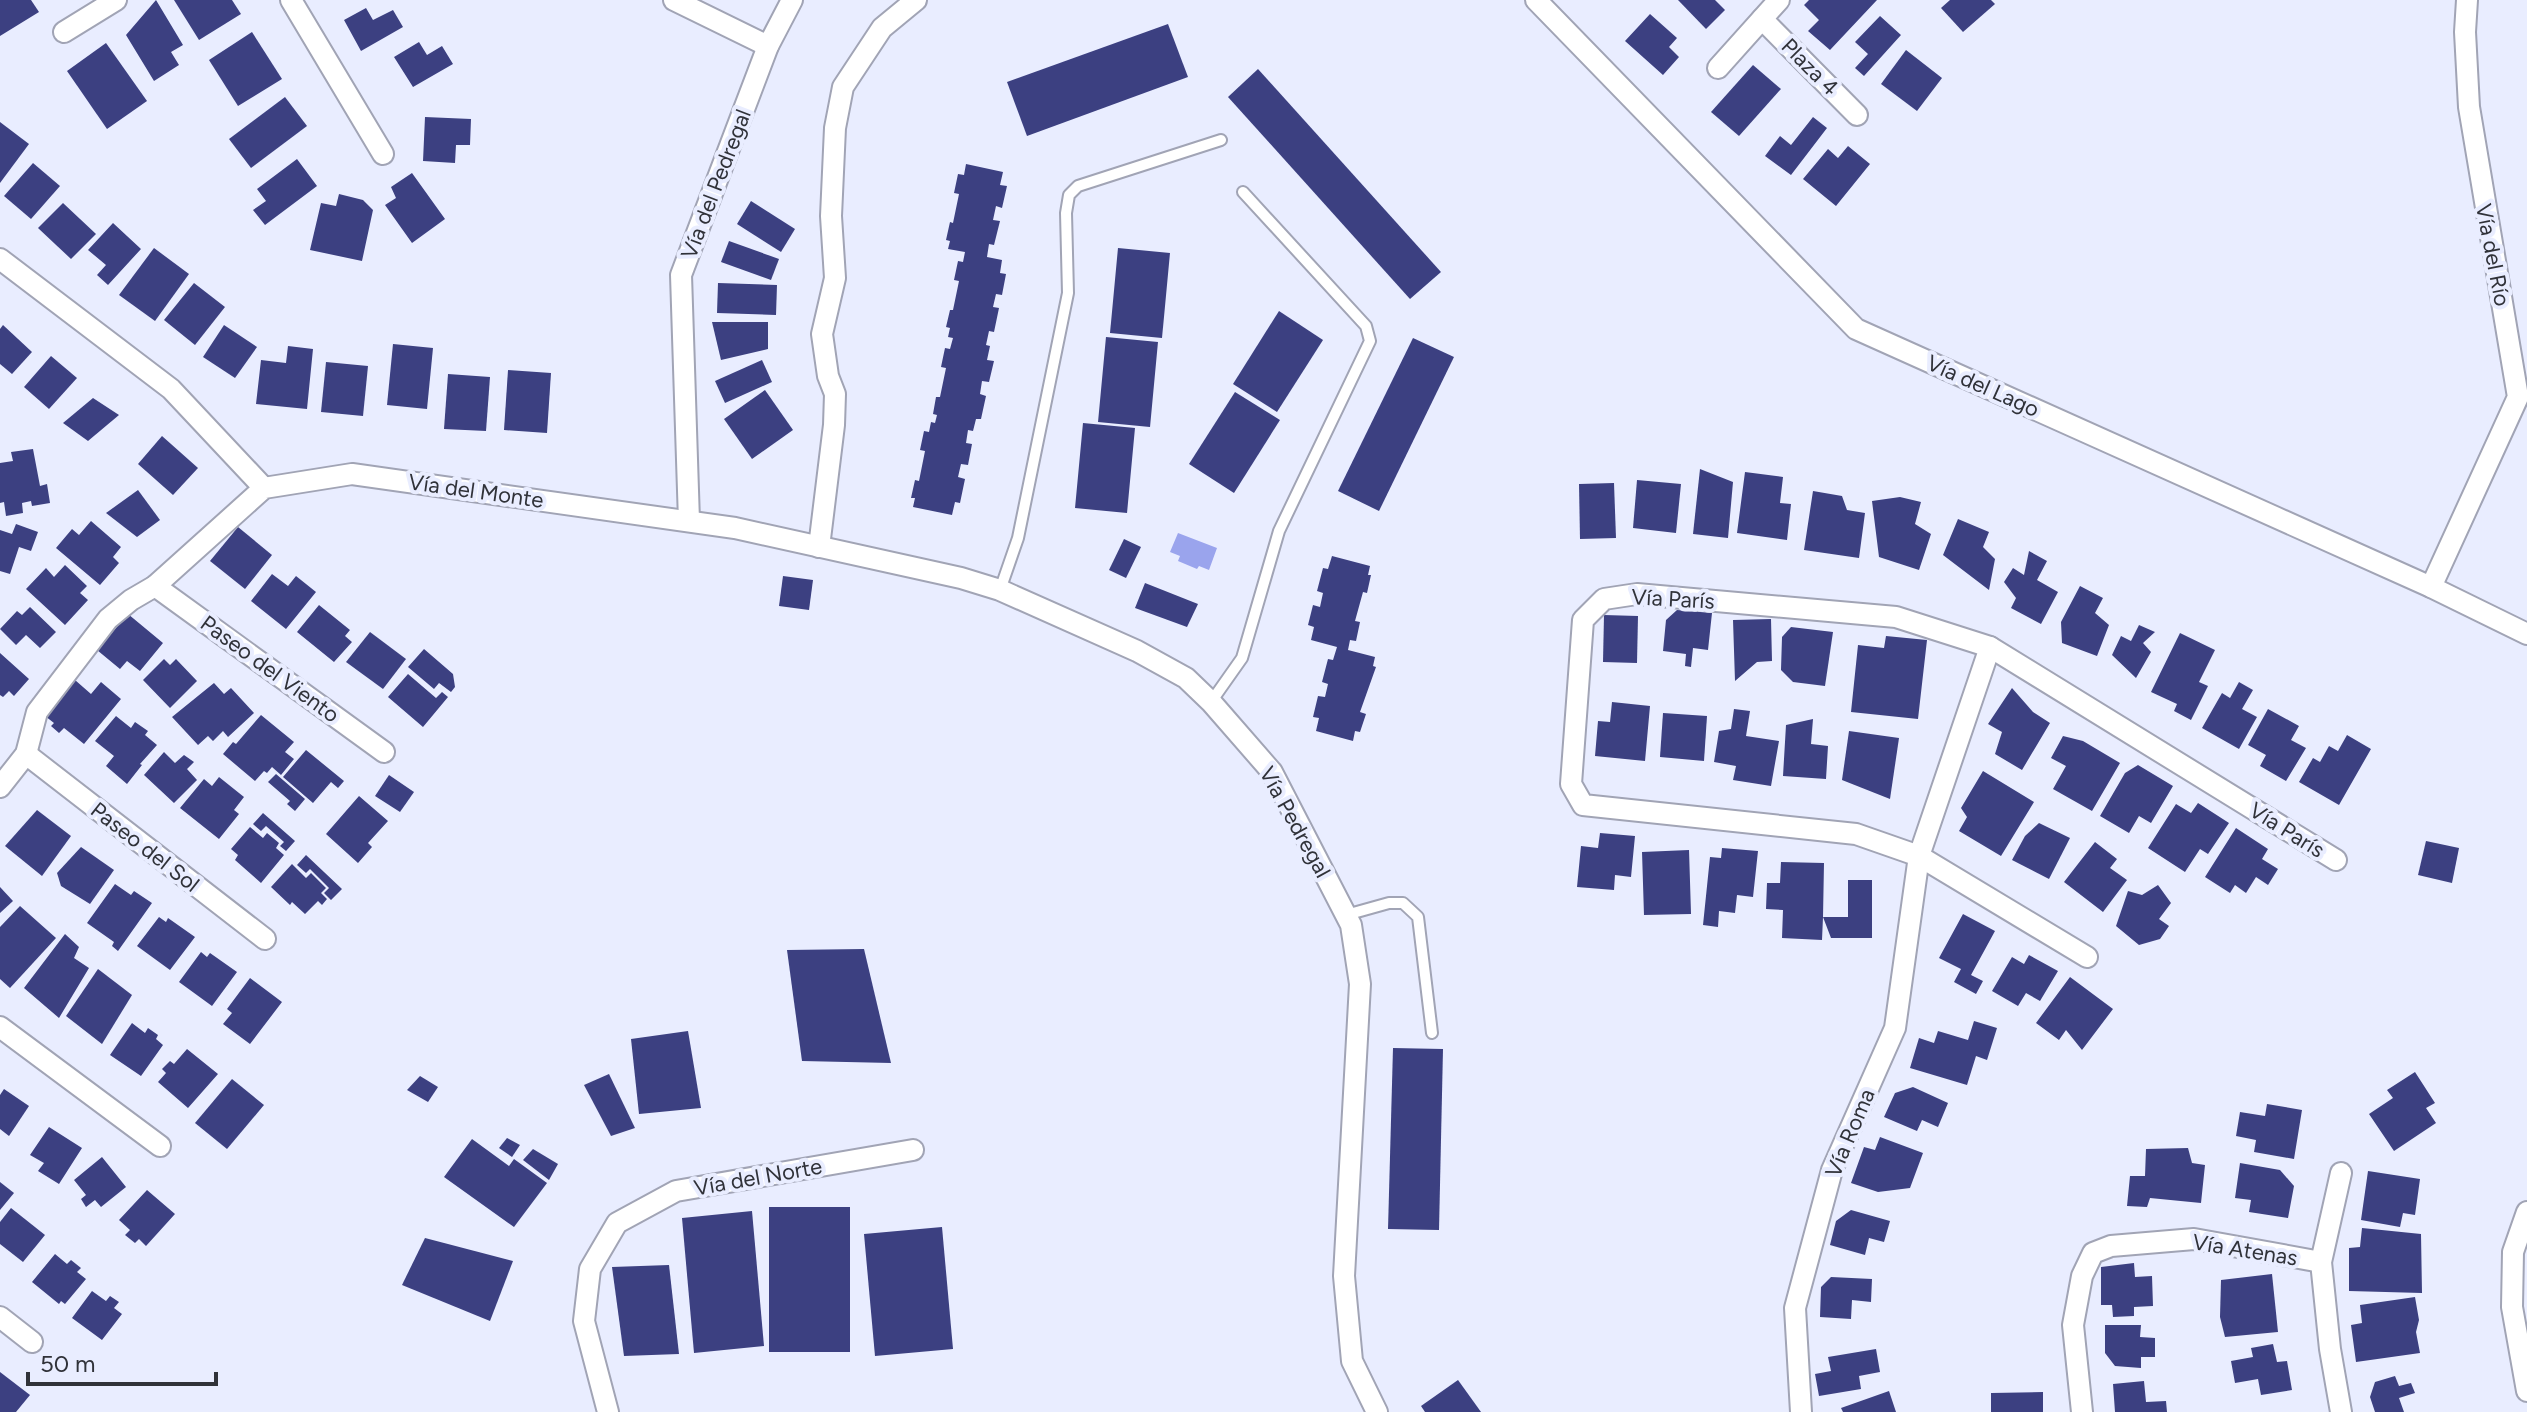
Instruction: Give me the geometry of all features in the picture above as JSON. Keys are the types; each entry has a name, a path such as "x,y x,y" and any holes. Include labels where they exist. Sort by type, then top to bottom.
{"street":[{"path":"64,32 116,0"},
{"path":"291,0 383,154"},
{"path":"674,0 768,46"},
{"name":"Vía del Pedregal","path":"689,521 681,275 768,46 792,0"},
{"path":"819,547 834,425 835,394 828,376 822,334 835,278 831,216 835,128 843,87 882,28 916,0"},
{"name":"Vía del Lago","path":"1536,0 1856,329 2431,587 2527,634"},
{"path":"1718,68 1779,0"},
{"name":"Vía del Río","path":"2431,587 2518,397 2469,107 2465,32 2467,0"},
{"name":"Plaza 4","path":"1762,19 1857,115"},
{"path":"0,259 171,389 264,488 155,586 108,619 37,712 26,754 0,787"},
{"name":"Vía del Monte","path":"264,488 352,474 689,521"},
{"name":"Vía Pedregal","path":"689,521 961,578 1000,590 1137,651 1186,678 1272,772 1351,925 1360,984 1344,1276 1352,1361 1377,1412"},
{"name":"Paseo del Viento","path":"155,586 384,752"},
{"name":"Vía París","path":"2087,957 1919,856 1856,834 1583,805 1571,784 1583,620 1604,599 1637,594 1896,617 1990,647 2336,860"},
{"name":"Vía Roma","path":"1801,1412 1795,1308 1832,1170 1895,1028 1919,856 1990,647"},
{"name":"Paseo del Sol","path":"26,754 265,939"},
{"path":"0,1027 160,1146"},
{"name":"Vía del Norte","path":"608,1412 584,1321 590,1269 617,1223 676,1191 913,1150"},
{"path":"2341,1173 2321,1262 2330,1349 2341,1412"},
{"path":"2527,1212 2513,1252 2512,1307 2527,1391"},
{"name":"Vía Atenas","path":"2082,1412 2073,1325 2082,1276 2093,1253 2111,1246 2194,1239 2321,1262"},
{"path":"0,1317 32,1342"}],"lane":[{"path":"1000,590 1018,538 1068,293 1066,213 1069,195 1078,186 1221,140"},
{"path":"1211,702 1242,658 1279,531 1370,341 1366,326 1243,192"},
{"path":"1346,915 1389,903 1403,903 1418,917 1432,1033"}],"water":[{"path":"1178,533 1217,548 1209,570 1178,561 1180,556 1170,552"}],"building":[{"path":"0,0 31,0 39,12 0,36"},
{"path":"156,0 183,45 171,52 179,65 154,81 126,35"},
{"path":"174,0 232,0 241,14 199,40"},
{"path":"1678,0 1715,0 1725,10 1706,29"},
{"path":"1809,0 1877,0 1830,50 1808,31 1819,20 1804,5"},
{"path":"1950,0 1991,0 1995,4 1963,32 1941,8"},
{"path":"366,8 373,20 393,10 403,27 361,51 344,20"},
{"path":"1650,14 1677,38 1669,47 1679,57 1663,75 1625,41"},
{"path":"1880,16 1901,35 1864,76 1855,68 1868,54 1855,42"},
{"path":"1168,24 1188,77 1027,136 1007,82"},
{"path":"252,32 282,79 238,106 209,60"},
{"path":"419,42 427,55 442,46 453,64 413,87 394,57"},
{"path":"106,43 147,101 107,129 67,71"},
{"path":"1906,50 1942,78 1917,111 1881,84"},
{"path":"1753,65 1781,89 1739,136 1711,112"},
{"path":"1258,69 1441,272 1410,299 1228,97"},
{"path":"285,97 307,126 251,168 229,139"},
{"path":"425,117 471,119 470,145 456,145 455,163 423,161"},
{"path":"1813,117 1827,128 1791,175 1765,156 1780,136 1791,145"},
{"path":"0,122 29,144 0,183"},
{"path":"1848,146 1870,164 1836,206 1803,179 1828,149 1838,158"},
{"path":"297,159 317,186 265,225 253,210 266,201 257,189"},
{"path":"33,163 60,186 31,219 4,196"},
{"path":"966,164 1003,172 1000,185 1007,186 1002,208 996,206 993,220 1000,221 994,245 989,244 987,257 1002,260 1000,273 1006,274 1002,295 996,294 993,307 999,308 994,332 989,331 986,345 990,346 987,360 994,361 989,382 982,381 980,394 986,396 981,419 976,419 973,431 968,430 966,443 972,444 968,465 961,464 958,477 965,479 960,503 955,502 952,515 913,507 915,498 911,498 915,480 919,481 925,451 920,450 924,431 929,432 931,422 935,423 937,415 933,414 946,368 941,367 945,348 950,349 953,338 948,337 950,328 946,327 959,281 954,280 958,261 963,262 965,252 948,249 950,241 946,240 959,194 954,193 958,174 964,175"},
{"path":"412,173 445,219 412,243 385,205 396,198 391,187"},
{"path":"339,194 363,200 373,210 362,261 310,250 321,203 336,206"},
{"path":"751,201 795,229 781,252 737,224"},
{"path":"63,203 96,234 71,259 38,228"},
{"path":"113,223 141,249 108,285 97,275 106,265 88,250"},
{"path":"729,241 779,259 771,280 721,262"},
{"path":"154,248 189,274 155,321 119,295"},
{"path":"1118,248 1170,253 1162,338 1110,333"},
{"path":"194,283 225,307 195,345 164,320"},
{"path":"718,283 777,285 776,315 717,313"},
{"path":"1279,311 1323,340 1277,412 1233,384"},
{"path":"712,322 768,322 768,349 721,360"},
{"path":"3,325 32,352 12,374 0,364 0,329"},
{"path":"224,325 257,347 235,378 203,357"},
{"path":"1106,337 1158,342 1150,427 1098,422"},
{"path":"1413,338 1454,357 1379,511 1338,491"},
{"path":"393,344 433,348 427,409 387,405"},
{"path":"288,346 313,349 307,409 256,404 261,360 286,363"},
{"path":"51,356 77,378 49,409 24,387"},
{"path":"762,360 772,382 725,403 715,381"},
{"path":"326,362 368,366 363,416 321,412"},
{"path":"508,370 551,373 547,433 504,430"},
{"path":"448,374 490,377 486,431 444,429"},
{"path":"765,390 793,430 752,459 724,419"},
{"path":"1235,392 1280,420 1234,493 1189,464"},
{"path":"93,398 119,415 88,441 63,423"},
{"path":"1083,423 1135,428 1127,513 1075,508"},
{"path":"162,436 198,468 173,495 138,464"},
{"path":"33,449 40,486 47,484 50,503 32,506 31,501 22,503 23,513 6,516 4,502 0,503 0,463 13,461 11,452"},
{"path":"1700,469 1733,482 1728,538 1693,534"},
{"path":"1745,472 1783,477 1780,503 1791,504 1787,540 1737,533"},
{"path":"1637,480 1681,484 1676,533 1633,528"},
{"path":"1614,483 1616,538 1580,539 1579,484"},
{"path":"138,490 160,520 137,537 106,513"},
{"path":"1813,491 1842,496 1847,510 1865,513 1859,558 1804,550"},
{"path":"1900,497 1921,502 1915,524 1931,534 1919,570 1879,557 1872,501"},
{"path":"1958,519 1989,532 1983,547 1995,559 1989,590 1943,555"},
{"path":"91,521 121,547 113,557 119,563 100,585 56,548 72,529 79,535"},
{"path":"16,524 38,532 31,551 19,547 10,574 0,571 0,530 12,534"},
{"path":"238,527 272,555 245,589 210,561"},
{"path":"1124,539 1141,547 1126,578 1109,570"},
{"path":"2029,551 2047,561 2037,580 2058,592 2041,624 2011,608 2016,598 2004,582 2013,568 2024,575"},
{"path":"1332,556 1370,566 1367,593 1363,592 1355,621 1360,622 1356,641 1350,640 1348,650 1375,657 1373,666 1376,667 1360,712 1366,714 1360,732 1355,731 1353,741 1316,731 1319,718 1313,717 1318,696 1325,697 1328,684 1322,682 1328,659 1333,660 1337,647 1311,640 1314,627 1308,625 1313,605 1320,607 1323,593 1317,591 1323,568 1328,569"},
{"path":"65,565 87,586 80,593 88,600 65,625 26,589 46,568 54,577"},
{"path":"272,574 288,586 296,576 316,592 286,629 251,601"},
{"path":"783,576 813,580 809,610 779,606"},
{"path":"1145,583 1198,604 1187,627 1135,608"},
{"path":"2080,586 2103,598 2095,613 2109,625 2097,656 2062,643 2061,622"},
{"path":"319,605 350,630 345,636 352,642 334,662 297,632"},
{"path":"30,607 56,632 40,648 26,635 16,645 0,629 17,611 22,615"},
{"path":"1677,610 1712,613 1708,650 1693,648 1691,667 1685,666 1686,654 1663,651 1666,620"},
{"path":"128,614 163,643 140,671 127,661 120,669 97,650"},
{"path":"1604,615 1638,616 1637,663 1603,662"},
{"path":"1771,619 1772,661 1757,662 1735,681 1733,620"},
{"path":"2139,625 2155,632 2143,643 2151,652 2136,678 2112,655 2121,636 2131,641"},
{"path":"1791,627 1833,632 1825,686 1793,682 1781,670 1782,637"},
{"path":"370,632 406,659 383,689 346,662"},
{"path":"2180,633 2215,650 2199,682 2208,686 2191,720 2174,711 2177,704 2151,692"},
{"path":"1886,636 1927,640 1918,719 1851,712 1858,645 1884,648"},
{"path":"424,649 453,674 455,687 451,692 439,683 434,689 408,667"},
{"path":"0,653 29,679 14,696 9,691 3,697 0,695"},
{"path":"164,659 170,665 176,659 197,681 170,708 143,680"},
{"path":"408,674 436,698 442,692 448,697 423,727 388,697"},
{"path":"75,680 91,694 101,682 121,699 84,744 64,728 59,733 51,726 54,723 45,716"},
{"path":"2239,682 2253,690 2242,709 2257,717 2239,749 2202,728 2222,693 2230,698"},
{"path":"214,683 224,694 231,688 254,713 228,737 223,731 213,741 208,736 198,745 172,717"},
{"path":"2012,688 2033,712 2050,723 2022,770 1995,754 2002,732 1988,724"},
{"path":"1612,702 1650,706 1645,761 1595,756 1598,721 1610,722"},
{"path":"1734,709 1750,711 1746,736 1779,741 1771,786 1733,780 1736,766 1714,762 1719,731 1731,729"},
{"path":"2268,709 2299,726 2291,740 2306,748 2286,781 2260,766 2266,755 2248,745"},
{"path":"1663,713 1707,716 1704,761 1660,757"},
{"path":"261,715 294,742 285,752 294,759 281,775 272,767 255,781 223,754"},
{"path":"116,716 131,728 135,722 148,731 145,735 157,745 127,784 106,766 114,756 95,741"},
{"path":"1813,719 1811,744 1828,746 1826,779 1783,776 1786,725"},
{"path":"1849,731 1899,738 1890,799 1842,780"},
{"path":"2347,735 2371,749 2339,805 2299,782 2313,758 2320,762 2329,746 2338,751"},
{"path":"2063,736 2083,741 2120,763 2092,811 2053,789 2066,766 2051,758"},
{"path":"306,750 344,781 338,788 331,782 313,803 283,777"},
{"path":"164,752 175,763 184,755 194,762 187,769 197,780 174,803 144,775"},
{"path":"2138,765 2173,786 2151,823 2139,816 2129,833 2100,816 2125,773"},
{"path":"1983,771 2034,802 2001,856 1959,831 1967,817 1961,808"},
{"path":"276,774 305,799 295,811 287,804 290,801 268,782"},
{"path":"389,775 414,792 400,812 375,796"},
{"path":"219,777 244,797 234,810 239,814 219,839 180,808 204,779 212,786"},
{"path":"359,796 388,821 368,843 372,847 358,863 326,834"},
{"path":"2198,803 2229,823 2208,854 2200,849 2185,872 2148,848 2176,804 2191,813"},
{"path":"37,810 71,836 42,876 5,846"},
{"path":"263,813 295,841 286,851 280,846 284,842 266,826 261,831 253,824"},
{"path":"2039,823 2070,838 2049,879 2012,860 2025,836"},
{"path":"250,827 263,838 267,833 279,843 276,848 284,855 261,883 235,860 238,855 231,849"},
{"path":"2236,828 2268,849 2262,859 2278,869 2268,885 2256,877 2246,893 2235,885 2230,893 2205,877"},
{"path":"1600,833 1635,836 1631,877 1615,875 1614,890 1577,887 1581,846 1598,848"},
{"path":"2426,841 2459,848 2452,883 2418,875"},
{"path":"2095,842 2117,859 2110,868 2127,880 2103,912 2064,882"},
{"path":"81,847 114,870 90,904 61,886 57,873"},
{"path":"1722,848 1758,851 1753,897 1737,895 1735,913 1719,911 1718,927 1703,925 1710,857 1721,858"},
{"path":"1689,850 1691,914 1644,915 1642,852"},
{"path":"306,855 342,889 331,900 324,893 329,888 310,869 306,873 297,865"},
{"path":"1781,862 1824,863 1822,940 1782,938 1783,910 1766,909 1767,883 1780,883"},
{"path":"292,864 306,878 311,873 326,888 321,893 327,899 322,905 318,901 305,914 271,887"},
{"path":"1848,880 1872,880 1872,938 1831,938 1823,917 1848,917"},
{"path":"115,884 131,895 134,891 152,903 118,951 112,946 114,942 87,923"},
{"path":"2158,885 2171,903 2159,919 2169,926 2160,939 2139,945 2116,926 2128,891 2142,895"},
{"path":"0,887 13,901 0,913"},
{"path":"20,906 56,938 10,988 0,979 0,927"},
{"path":"1963,914 1995,931 1971,975 1983,981 1976,994 1954,982 1961,969 1939,958"},
{"path":"159,917 166,922 168,918 195,937 170,970 137,946"},
{"path":"65,934 79,947 74,958 89,968 59,1018 24,988"},
{"path":"864,949 891,1063 802,1061 787,950"},
{"path":"201,952 207,957 210,953 237,972 212,1006 179,982"},
{"path":"2029,955 2058,971 2040,1001 2026,993 2018,1006 1992,991 2012,957 2024,964"},
{"path":"98,969 132,995 102,1044 66,1016"},
{"path":"2070,977 2113,1009 2082,1050 2066,1030 2059,1040 2036,1023"},
{"path":"250,978 282,1002 250,1044 223,1024 232,1013 227,1009"},
{"path":"1974,1021 1997,1028 1987,1060 1976,1056 1967,1085 1910,1068 1919,1038 1934,1043 1938,1031 1968,1040"},
{"path":"132,1023 145,1033 148,1028 158,1035 156,1039 163,1045 141,1076 110,1055"},
{"path":"688,1031 701,1108 639,1114 631,1039"},
{"path":"1393,1048 1443,1049 1439,1230 1388,1229"},
{"path":"187,1049 218,1074 188,1108 158,1082 166,1073 162,1069 170,1061 174,1064"},
{"path":"2415,1072 2435,1103 2426,1108 2436,1123 2394,1151 2369,1114 2393,1098 2387,1090"},
{"path":"609,1074 635,1128 611,1136 584,1085"},
{"path":"420,1076 438,1087 428,1102 407,1090"},
{"path":"232,1079 264,1105 227,1149 195,1123"},
{"path":"1913,1087 1948,1103 1938,1127 1922,1120 1917,1131 1884,1117 1895,1093"},
{"path":"4,1089 29,1106 9,1136 0,1129 0,1095"},
{"path":"2267,1104 2302,1110 2294,1159 2254,1152 2256,1140 2236,1136 2240,1112 2265,1116"},
{"path":"49,1127 82,1148 59,1184 38,1171 44,1163 30,1155"},
{"path":"1880,1137 1923,1153 1910,1188 1878,1192 1851,1183 1864,1147 1875,1150"},
{"path":"507,1138 520,1145 512,1157 499,1148"},
{"path":"472,1139 509,1166 514,1159 547,1183 514,1227 444,1177"},
{"path":"2188,1148 2192,1163 2205,1165 2201,1203 2150,1198 2147,1207 2127,1206 2130,1176 2145,1176 2146,1149"},
{"path":"533,1149 558,1164 549,1180 523,1160"},
{"path":"102,1157 126,1187 101,1207 95,1200 86,1207 81,1199 86,1195 74,1180"},
{"path":"2240,1163 2280,1170 2294,1186 2288,1218 2249,1212 2251,1200 2235,1198"},
{"path":"2368,1171 2420,1179 2415,1215 2403,1213 2400,1227 2361,1220"},
{"path":"0,1182 14,1193 0,1210"},
{"path":"147,1190 175,1214 146,1246 139,1239 135,1243 125,1235 130,1230 119,1220"},
{"path":"769,1207 850,1207 850,1352 769,1352"},
{"path":"11,1208 45,1235 23,1262 0,1244 0,1222"},
{"path":"1851,1210 1890,1221 1884,1242 1869,1238 1865,1255 1830,1245 1836,1221"},
{"path":"752,1211 764,1346 694,1353 682,1218"},
{"path":"942,1227 953,1349 875,1356 864,1234"},
{"path":"2362,1228 2421,1234 2422,1293 2349,1291 2349,1248 2360,1247"},
{"path":"425,1238 513,1261 490,1321 402,1285"},
{"path":"55,1254 67,1264 71,1260 81,1268 77,1272 86,1279 65,1304 61,1301 59,1304 32,1282"},
{"path":"2134,1263 2135,1277 2152,1276 2153,1306 2134,1307 2134,1316 2113,1317 2112,1305 2101,1305 2101,1267"},
{"path":"669,1265 679,1354 624,1356 612,1267"},
{"path":"2272,1274 2278,1332 2225,1337 2220,1317 2221,1280"},
{"path":"1831,1277 1872,1279 1871,1302 1852,1300 1851,1319 1820,1317 1821,1287"},
{"path":"92,1291 106,1301 110,1296 119,1302 114,1308 122,1314 102,1340 72,1318"},
{"path":"2415,1297 2420,1353 2356,1362 2351,1325 2362,1323 2360,1305"},
{"path":"2105,1325 2141,1325 2140,1337 2155,1338 2155,1357 2141,1357 2141,1368 2115,1366 2105,1353"},
{"path":"2273,1344 2277,1362 2287,1361 2292,1390 2261,1395 2258,1379 2235,1383 2231,1361 2253,1357 2251,1348"},
{"path":"1876,1349 1880,1372 1859,1376 1861,1389 1819,1396 1815,1374 1831,1371 1828,1357"},
{"path":"0,1372 30,1395 16,1412 0,1412"},
{"path":"2395,1376 2399,1386 2411,1383 2415,1393 2399,1398 2404,1412 2375,1412 2370,1397 2375,1382"},
{"path":"1458,1380 1481,1412 1425,1412 1421,1406"},
{"path":"2144,1381 2146,1402 2166,1401 2167,1412 2115,1412 2113,1384"},
{"path":"1889,1391 1896,1412 1843,1412 1841,1408"},
{"path":"2043,1392 2043,1412 1991,1412 1991,1393"}]}
